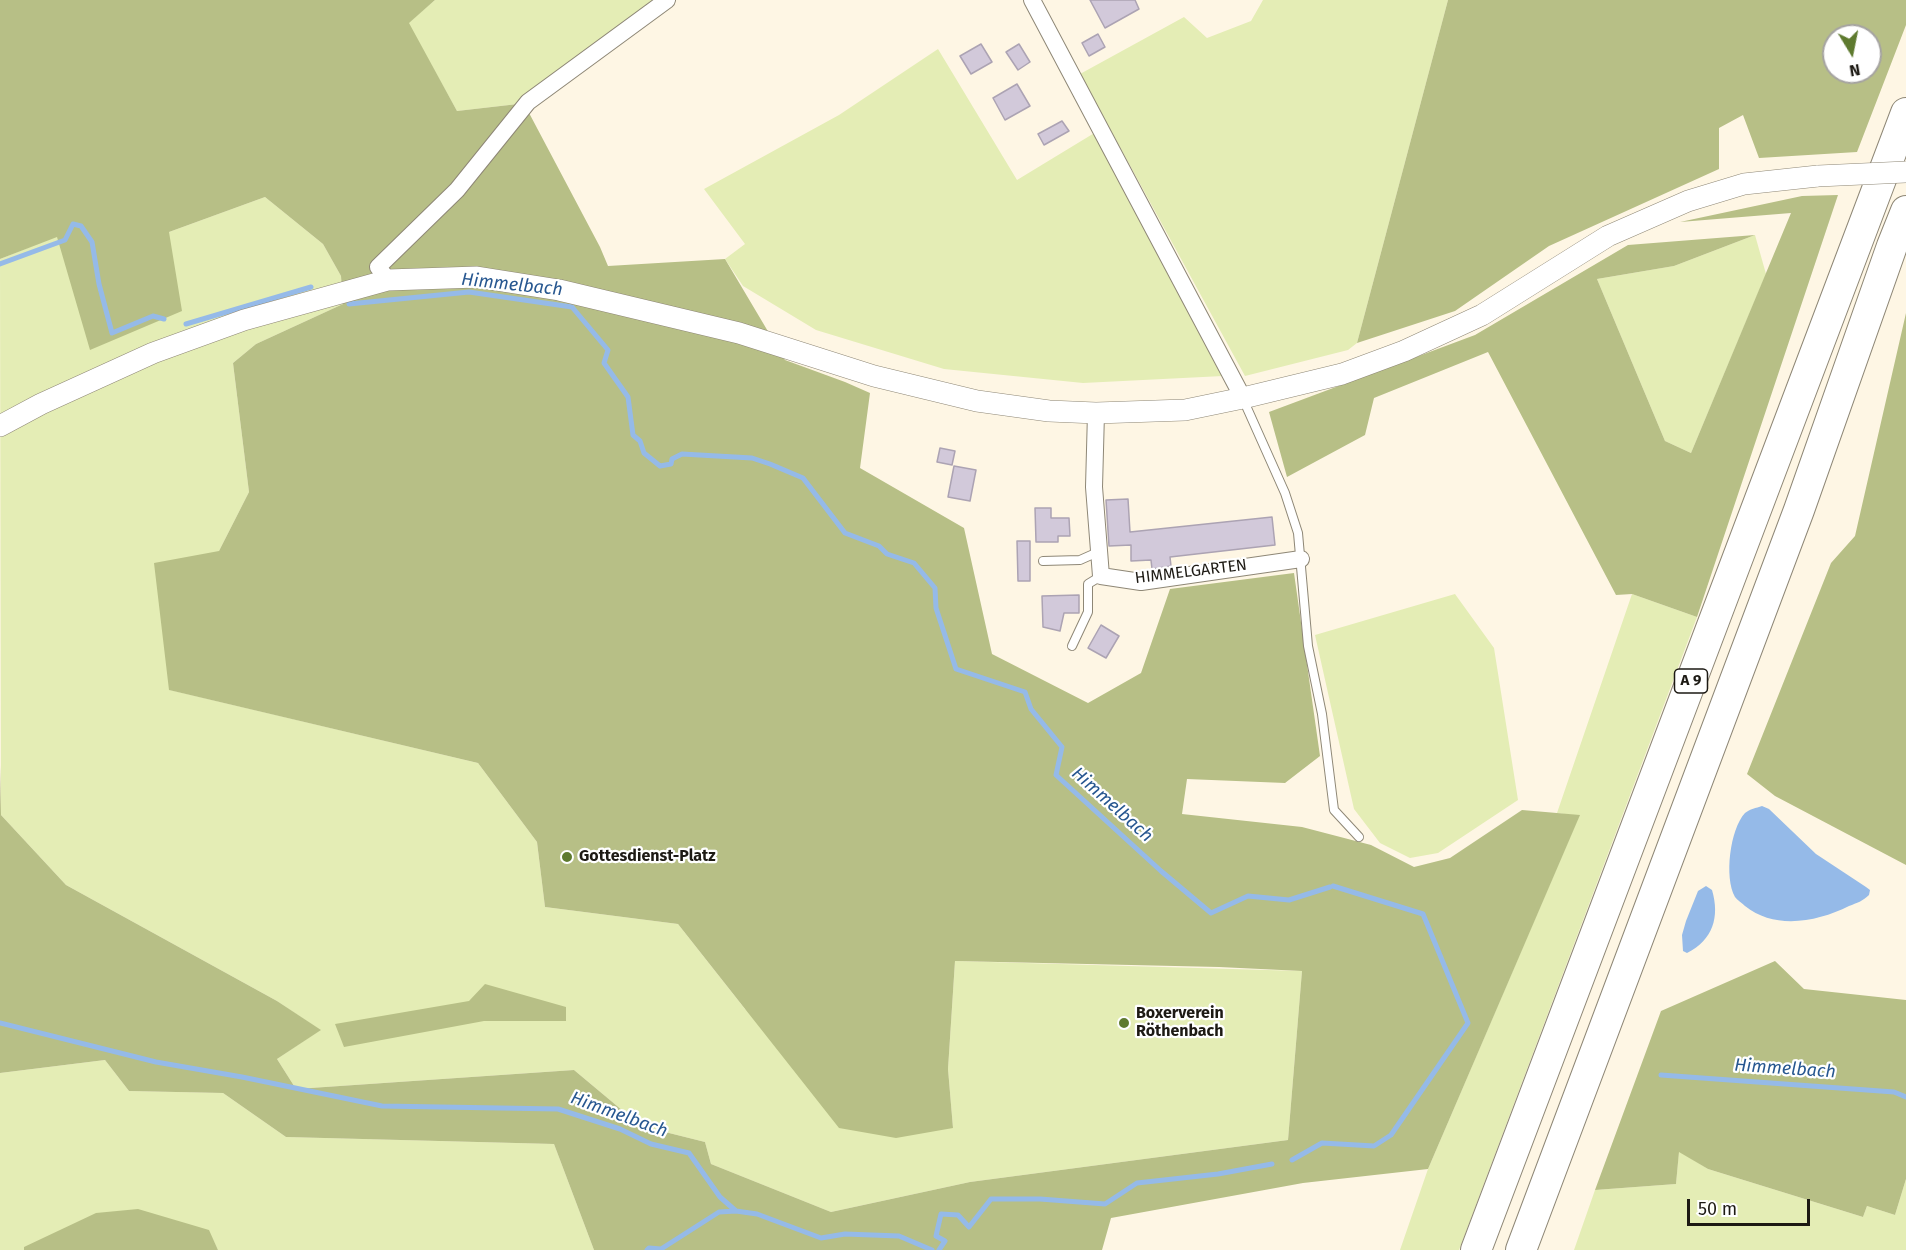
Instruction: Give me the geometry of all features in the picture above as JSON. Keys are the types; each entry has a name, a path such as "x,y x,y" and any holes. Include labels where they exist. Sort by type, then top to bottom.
{"highway":[{"name":"A 9","path":"1476,1250 1906,113"},
{"name":"A 9","path":"1521,1250 1798,510 1906,211"}],"street":[{"path":"388,280 378,267 457,190 528,102 667,0"},
{"path":"1032,0 1243,398"},
{"path":"0,426 50,400 153,353 244,320 388,280 477,277 559,290 739,333 873,376 1011,407 1096,413 1185,410 1342,374 1404,351 1482,315 1608,236 1688,201 1744,184 1818,176 1906,172"},
{"path":"1096,413 1094,487 1101,576"},
{"name":"HIMMELGARTEN","path":"1101,576 1140,582 1301,559"}],"lane":[{"path":"1243,398 1285,494 1298,533 1308,646 1322,714 1334,810 1359,837"},
{"path":"1043,561 1080,560 1098,552"},
{"path":"1072,646 1088,612 1088,584 1101,576"}],"green space":[{"path":"0,0 435,0 409,23 457,111 518,104 528,111 608,266 725,259 785,360 870,393 860,468 964,528 992,654 1088,703 1141,673 1170,589 1294,573 1320,756 1285,783 1187,779 1182,814 1302,827 1371,845 1414,867 1450,858 1522,810 1580,815 1428,1169 1303,1183 1111,1218 1102,1250 594,1250 554,1144 286,1137 223,1093 129,1091 105,1060 0,1073 0,765 1,815 66,885 277,1001 321,1030 277,1059 296,1089 574,1070 641,1126 705,1142 711,1164 831,1212 970,1182 1288,1140 1302,971 955,961 948,1069 953,1128 896,1138 839,1128 678,924 545,907 537,842 478,763 169,690 154,563 219,551 249,492 233,363 256,344 343,304 341,276 323,244 265,197 169,232 182,311 90,350 57,237 0,259"},
{"path":"435,0 657,0 518,104 457,111 408,23"},
{"path":"1263,0 1448,0 1357,343 1348,350 1245,376 1080,74 1184,17 1207,38 1251,21"},
{"path":"1448,0 1906,0 1906,25 1857,152 1759,158 1743,115 1719,128 1719,169 1549,246 1455,311 1357,343"},
{"path":"938,49 1017,180 1096,132 1223,376 1083,383 944,369 816,330 743,286 725,259 745,244 704,189 839,115"},
{"path":"1838,195 1697,617 1632,594 1616,595 1488,352 1374,398 1365,435 1287,477 1269,412 1475,335 1628,245 1755,235 1674,266 1597,279 1665,441 1691,453 1791,213 1680,222 1802,196"},
{"path":"265,197 323,244 341,276 343,304 256,344 233,363 249,492 219,551 170,690 478,763 537,842 545,907 678,924 745,1009 953,1128 948,1069 955,961 1302,971 1288,1140 970,1182 831,1212 711,1164 705,1142 641,1126 574,1070 296,1089 277,1059 320,1030 277,1001 66,885 1,815 0,259 57,236 169,232"},
{"path":"1755,235 1766,274 1691,453 1665,441 1597,279 1674,266"},
{"path":"1906,313 1906,865 1775,796 1747,774 1831,563 1855,536"},
{"path":"1455,594 1494,648 1518,800 1438,853 1410,858 1380,843 1354,809 1315,635"},
{"path":"1632,594 1697,617 1459,1250 1400,1250 1428,1169 1579,816 1557,813"},
{"path":"1775,961 1804,989 1906,1000 1906,1179 1895,1215 1867,1206 1863,1217 1708,1169 1679,1152 1676,1184 1595,1190 1661,1011"},
{"path":"485,984 566,1007 566,1021 484,1021 344,1047 335,1024 469,1001"},
{"path":"105,1060 129,1091 223,1093 286,1137 554,1144 594,1250 218,1250 208,1230 24,1247 24,1250 0,1250 0,1073"},
{"path":"1679,1151 1708,1169 1863,1217 1867,1206 1895,1215 1906,1179 1906,1250 1574,1250 1595,1190 1676,1184"},
{"path":"138,1209 209,1230 218,1250 24,1250 24,1247 96,1213"}],"water":[{"path":"1762,806 1769,809 1816,854 1870,890 1869,895 1860,902 1837,912 1796,921 1769,918 1745,906 1735,897 1732,889 1729,866 1732,842 1745,813"},
{"path":"1706,886 1712,890 1714,900 1712,927 1703,941 1687,953 1683,951 1682,935 1698,891"}],"building":[{"path":"1090,0 1135,0 1139,9 1105,28"},
{"path":"1098,34 1105,47 1089,56 1082,43"},
{"path":"981,44 992,62 971,74 960,56"},
{"path":"1019,44 1030,62 1018,70 1006,52"},
{"path":"1017,84 1030,106 1005,120 993,98"},
{"path":"1062,121 1069,131 1044,145 1038,134"},
{"path":"940,448 955,451 952,465 937,462"},
{"path":"954,466 976,470 970,501 948,497"},
{"path":"1128,499 1130,532 1272,517 1275,545 1170,557 1171,566 1152,569 1151,560 1131,561 1131,545 1109,546 1106,500"},
{"path":"1035,508 1051,508 1051,518 1069,518 1070,536 1058,536 1058,542 1036,542"},
{"path":"1017,541 1030,541 1030,581 1018,581"},
{"path":"1079,595 1079,613 1064,613 1060,631 1043,627 1042,596"},
{"path":"1101,625 1119,636 1106,658 1088,648"}],"waterway":[{"name":"Himmelbach","path":"0,264 65,240 73,224 81,226 92,242 99,284 112,333 153,316 164,319"},
{"name":"Himmelbach","path":"186,324 311,287"},
{"name":"Himmelbach","path":"349,304 469,292 572,307 608,350 604,363 628,397 633,435 640,441 644,453 660,466 671,464 672,459 682,454 752,458 770,464 803,478 845,533 879,546 887,554 914,563 935,588 936,608 956,669 1025,692 1031,709 1062,747 1056,775 1161,871 1211,913 1248,896 1289,900 1330,887"},
{"name":"Himmelbach","path":"1292,1160 1322,1143 1374,1146 1391,1135 1468,1023 1423,914 1333,886"},
{"name":"Himmelbach","path":"0,1023 156,1062 382,1106 558,1109 620,1129 651,1144 689,1153 720,1197 736,1211 757,1214 821,1238 845,1234 899,1236 932,1250"},
{"name":"Himmelbach","path":"1661,1075 1894,1092 1906,1097"},
{"name":"Himmelbach","path":"939,1250 945,1241 936,1236 941,1214 958,1215 969,1227 991,1199 1040,1199 1105,1204 1137,1183 1218,1174 1272,1164"},
{"path":"647,1250 649,1248 661,1249 719,1212 736,1211"}],"place":[{"name":"Gottesdienst-Platz","path":"567,857"},
{"name":"Boxerverein Röthenbach","path":"1124,1023"}]}
